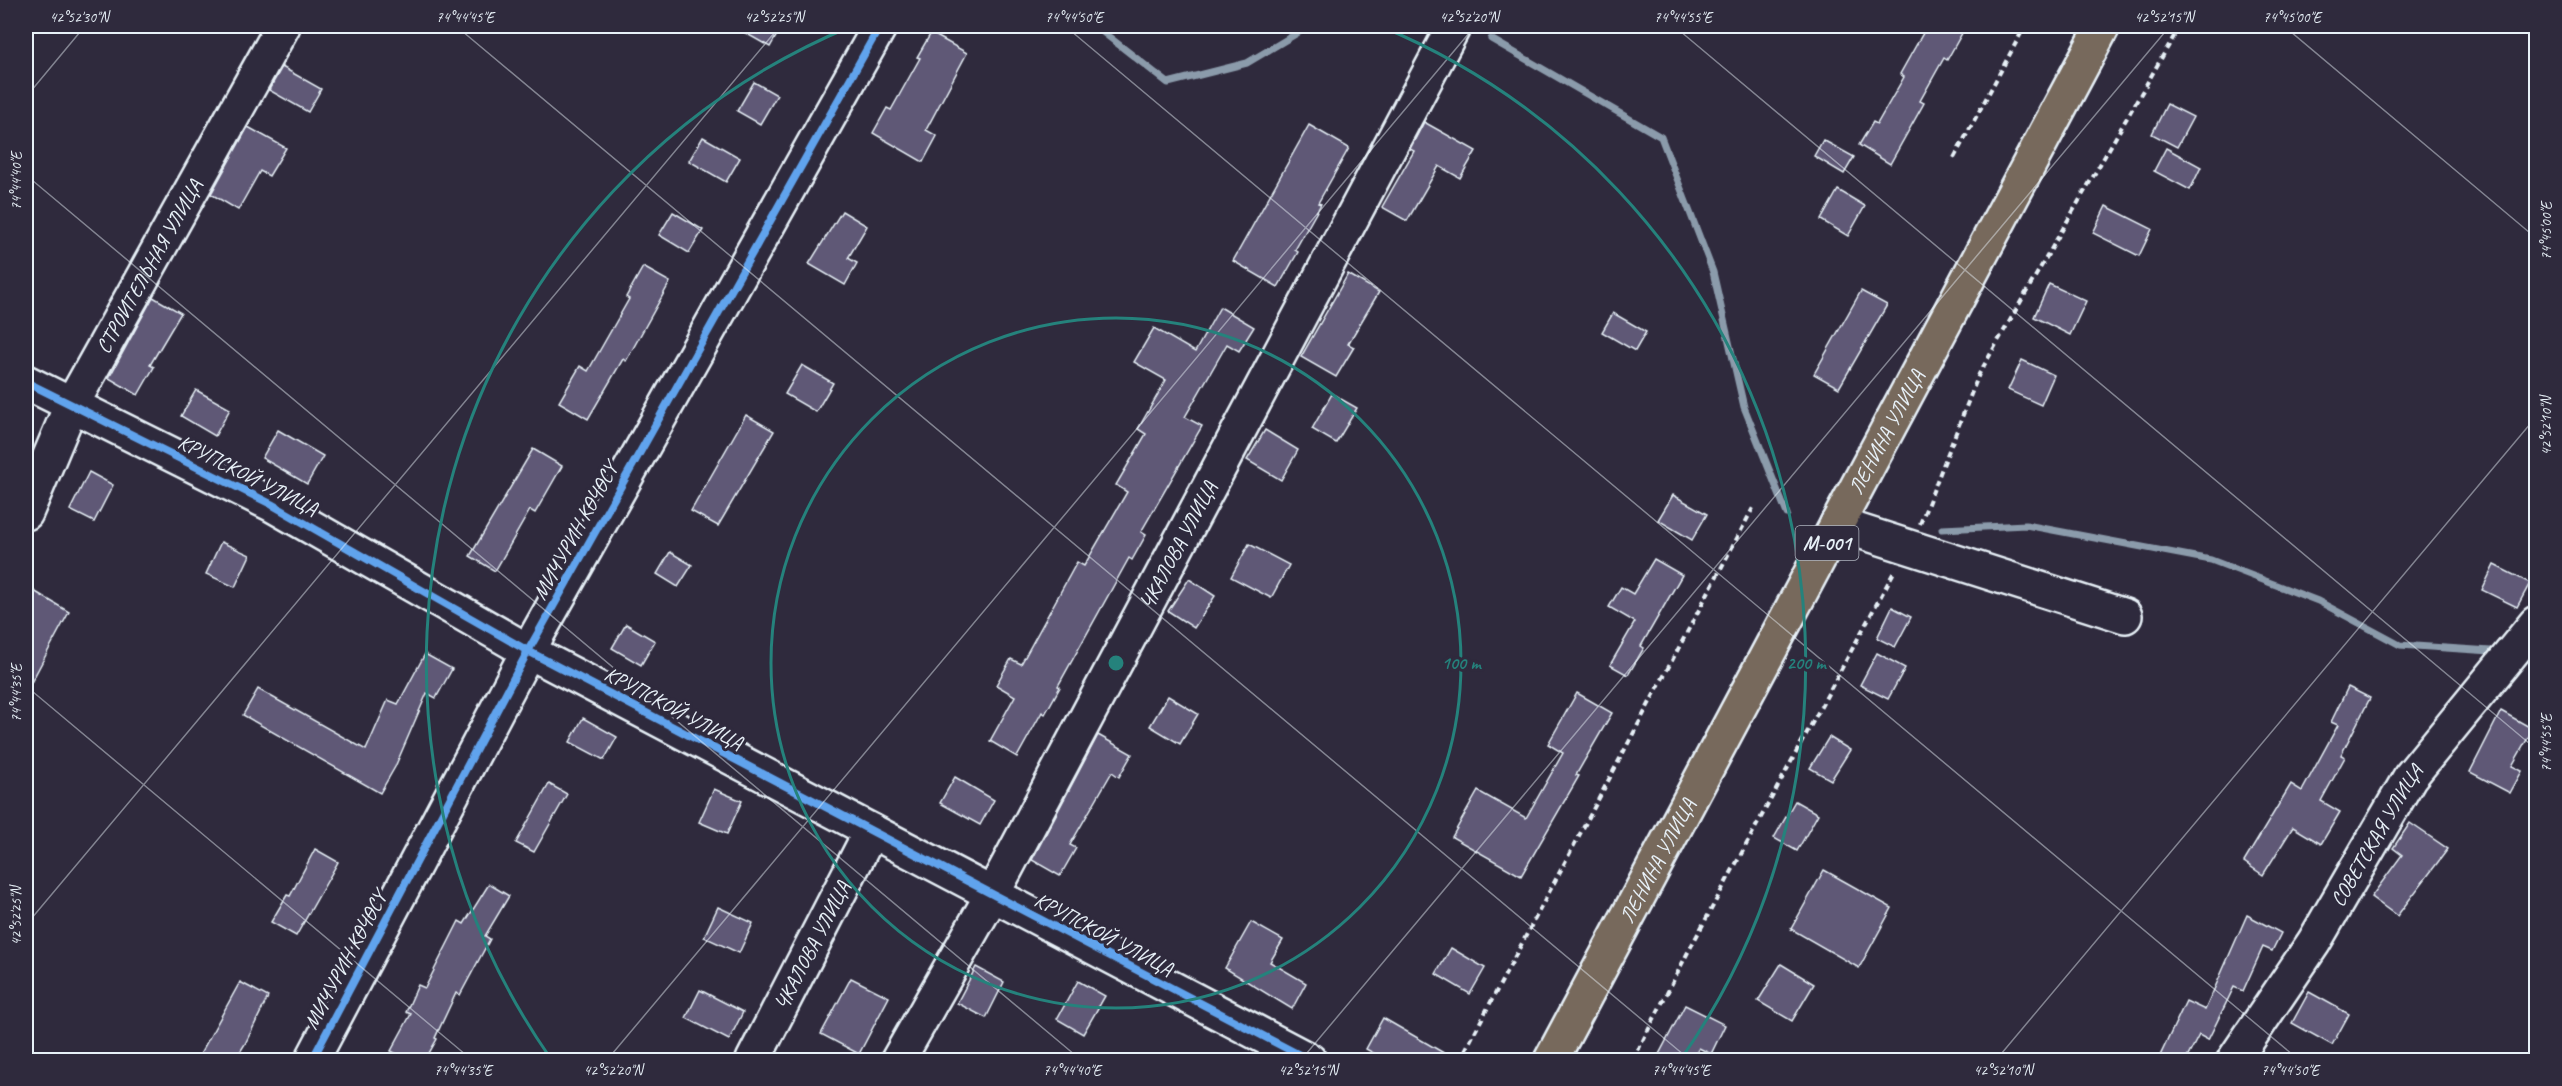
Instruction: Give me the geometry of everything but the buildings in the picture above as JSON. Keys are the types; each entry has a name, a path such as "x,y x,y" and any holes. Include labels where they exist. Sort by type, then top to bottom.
{"main road":[{"name":"ЛЕНИНА УЛИЦА","path":"1551,1060 2103,26"}],"street":[{"name":"СТРОИТЕЛЬНАЯ УЛИЦА","path":"26,513 71,406 283,26"},
{"name":"МИЧУРИН КӨЧӨСҮ","path":"312,1060 528,651 880,26"},
{"name":"ЧКАЛОВА УЛИЦА","path":"898,1060 992,895 1454,26"},
{"name":"КРУПСКОЙ УЛИЦА","path":"26,382 271,504 528,651 1309,1060"},
{"path":"1837,524 2125,616"},
{"name":"СОВЕТСКАЯ УЛИЦА","path":"2234,1060 2313,942 2410,777 2536,623"},
{"name":"ЧКАЛОВА УЛИЦА","path":"753,1060 871,831"}],"path":[{"path":"1954,158 2025,26"},
{"path":"1460,1060 1753,508"}],"waterway":[{"path":"1095,26 1168,83 1247,63 1309,26"},
{"path":"1491,39 1661,137 1713,272 1744,407 1787,514"},
{"path":"1942,529 2026,525 2211,560 2318,601 2400,645 2491,651"}],"cycle path":[{"path":"312,1060 528,651 880,26"},
{"path":"26,382 271,504 528,651 1309,1060"}]}
